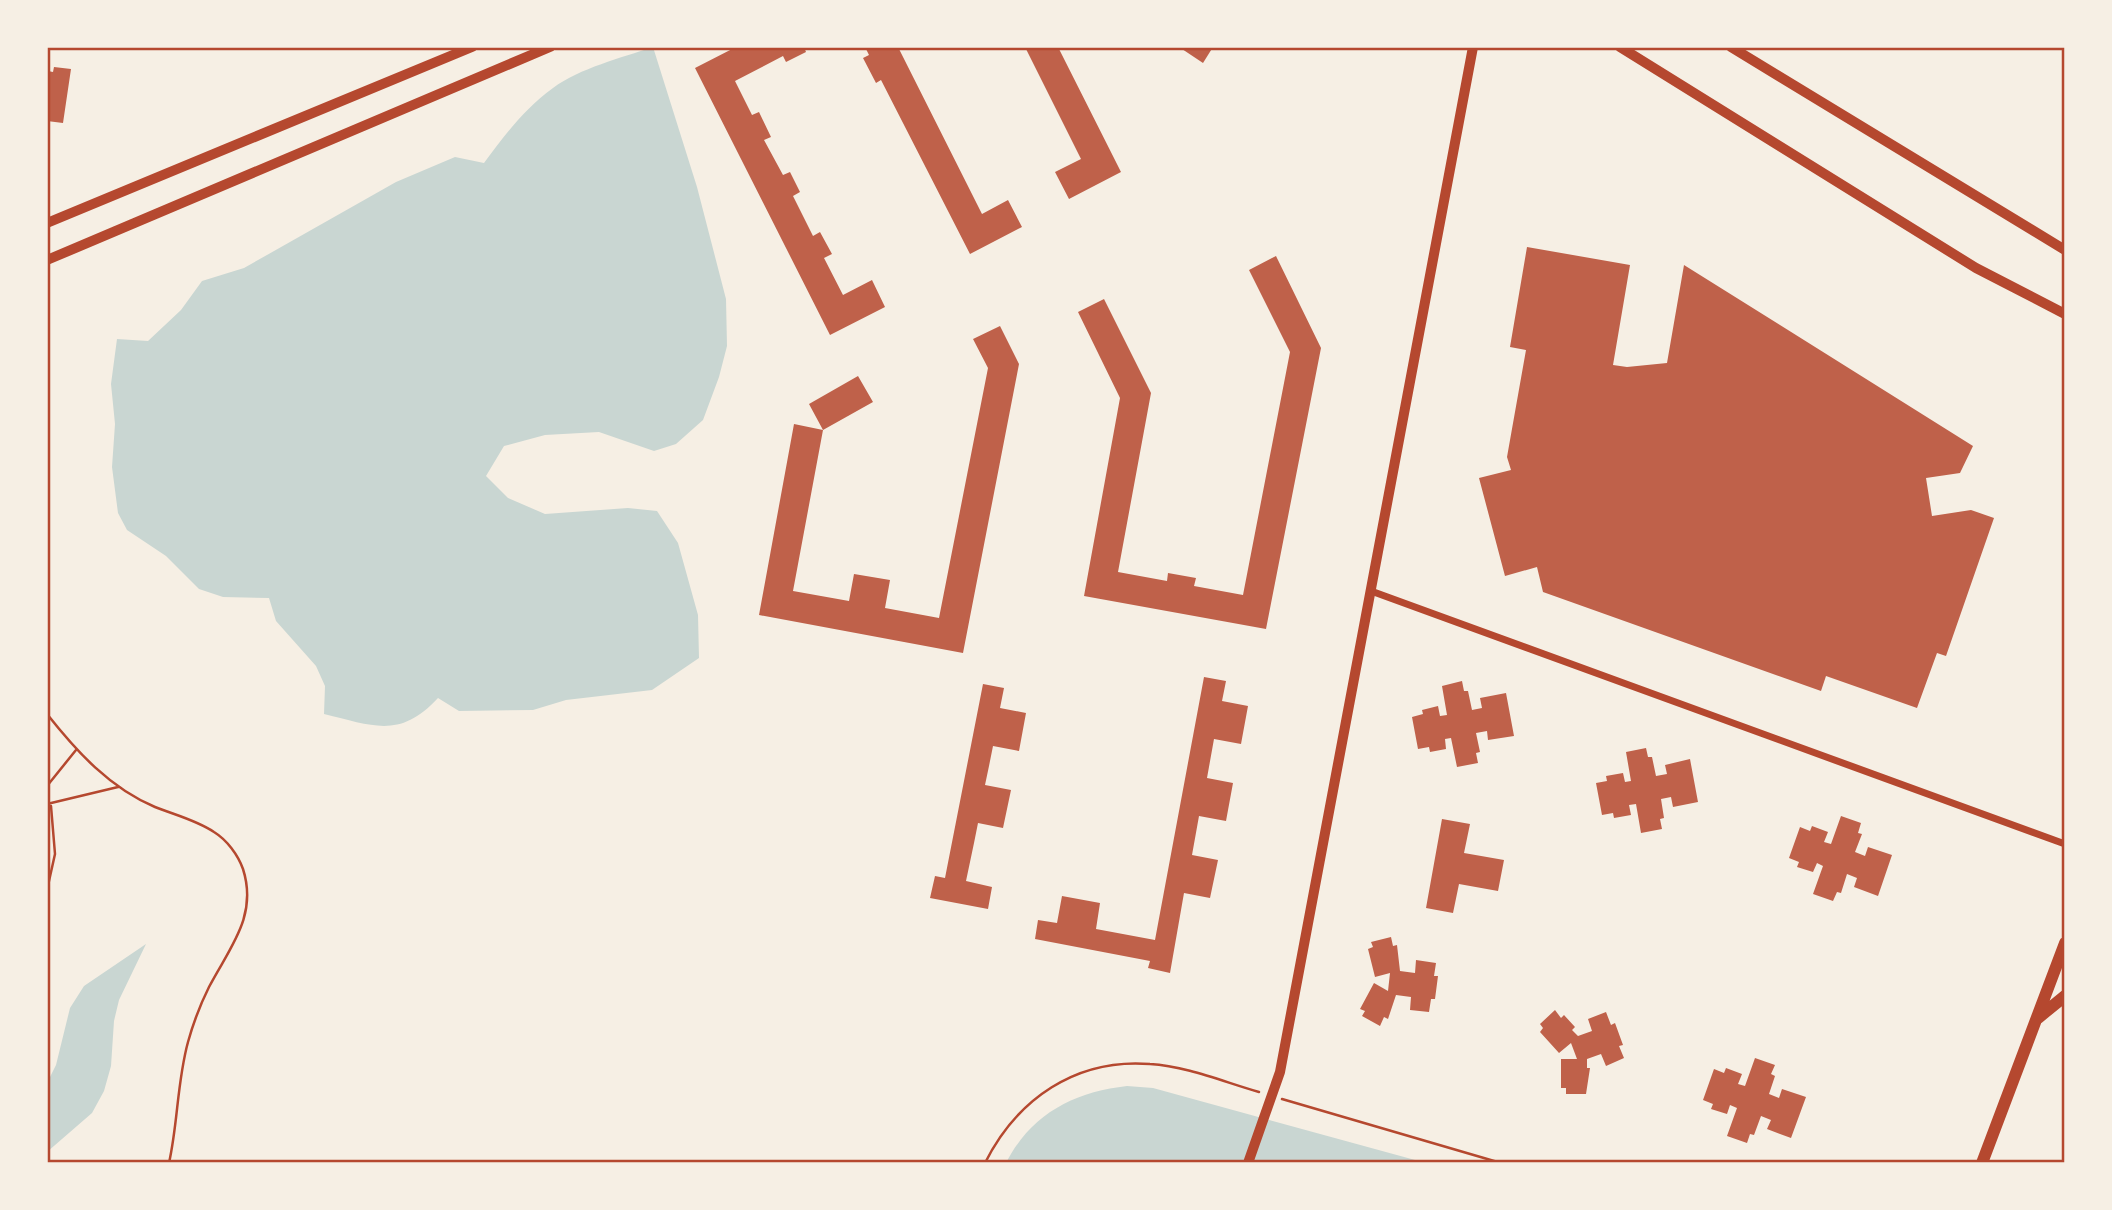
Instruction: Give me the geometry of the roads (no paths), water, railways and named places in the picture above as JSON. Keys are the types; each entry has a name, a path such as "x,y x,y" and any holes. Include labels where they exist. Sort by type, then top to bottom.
{"main road":[{"path":"47,223 472,47"},
{"path":"47,260 550,47"},
{"path":"1620,47 1976,268 2065,314"},
{"path":"1731,47 2065,250"},
{"path":"1982,1163 2065,943"},
{"path":"2036,1019 2065,996"}],"street":[{"path":"1248,1163 1280,1072 1473,47"},
{"path":"1371,591 2065,844"}]}
